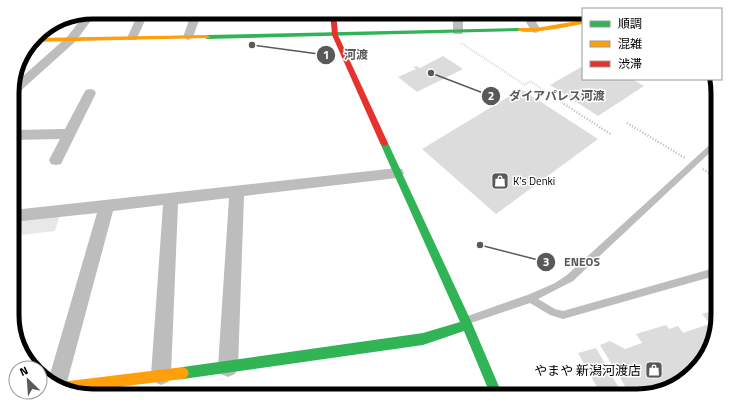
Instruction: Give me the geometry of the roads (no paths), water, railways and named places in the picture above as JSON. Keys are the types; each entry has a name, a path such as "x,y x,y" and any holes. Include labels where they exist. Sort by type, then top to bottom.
{"street":[{"path":"132,38 141,19"},
{"path":"188,37 194,19"},
{"path":"334,19 335,35 466,322 494,389"},
{"path":"458,19 458,36"},
{"path":"531,19 530,22 536,30"},
{"path":"20,85 71,40 86,20"},
{"path":"42,40 335,35 458,36 536,30 582,22"},
{"path":"56,160 90,93"},
{"path":"19,136 70,134"},
{"path":"19,215 397,173"},
{"path":"228,367 237,192"},
{"path":"161,375 171,199"},
{"path":"64,383 107,206"},
{"path":"73,386 228,367 423,339 466,322"}],"lane":[{"path":"466,322 531,299 553,289 570,278 711,148"},
{"path":"531,299 553,312 563,315 711,273"}],"place":[{"name":"河渡","path":"252,45"},
{"name":"ダイアパレス河渡","path":"431,73"},
{"name":"K's Denki","path":"500,181"},
{"name":"ENEOS","path":"480,245"},
{"name":"やまや 新潟河渡店","path":"654,370"}]}
